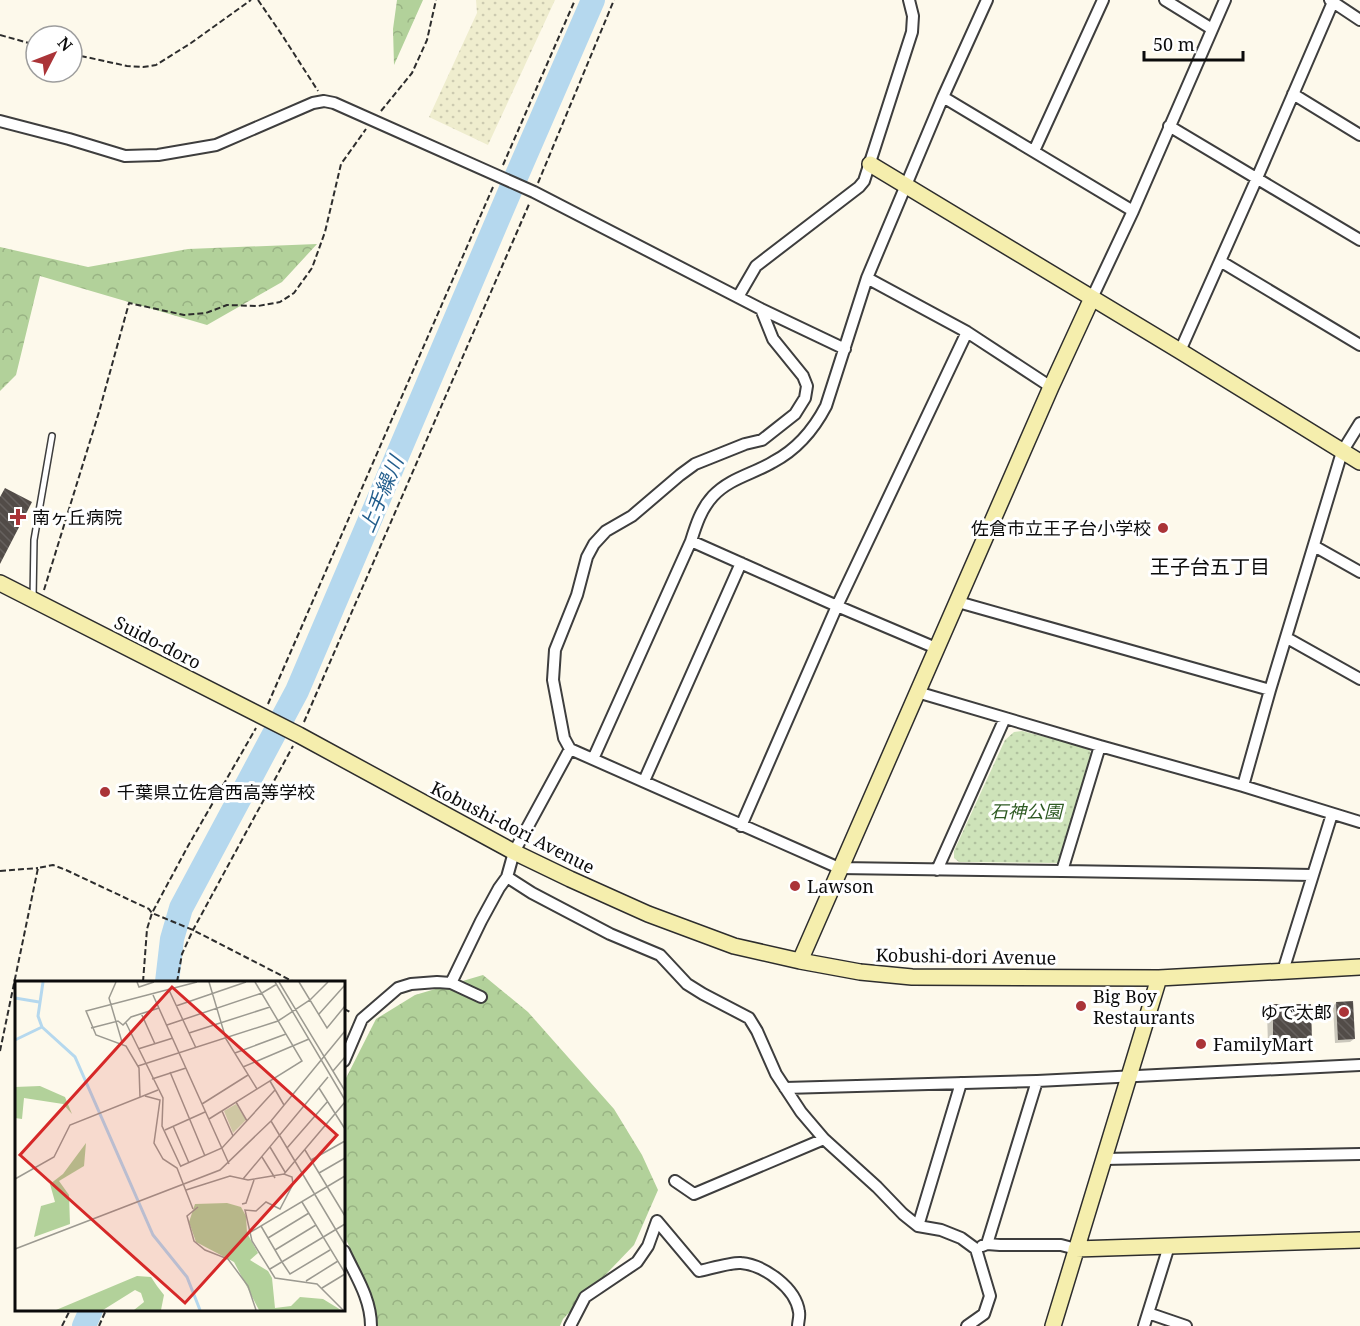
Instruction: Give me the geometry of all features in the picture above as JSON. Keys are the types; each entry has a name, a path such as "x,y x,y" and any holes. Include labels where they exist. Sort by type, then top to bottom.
{"street":[{"path":"738,297 756,266 864,181 912,32 913,16 909,0"},
{"path":"593,759 701,514 712,497 737,478 774,462 796,445 819,421 826,406 867,278 943,97 987,0"},
{"path":"1034,152 1103,0"},
{"path":"1165,0 1212,29"},
{"path":"800,961 1051,387 1133,211 1224,0"},
{"path":"1180,351 1257,178 1331,1 1360,20"},
{"path":"1293,94 1360,135"},
{"path":"943,97 1133,211"},
{"path":"0,121 125,156 158,155 216,145 289,112 324,100 534,192 761,309 845,349"},
{"path":"1169,126 1360,240"},
{"path":"870,164 1360,462"},
{"path":"1220,261 1360,345"},
{"path":"867,278 967,332 1051,387"},
{"path":"761,309 773,339 803,376 807,386 805,398 795,414 762,440 745,444 695,465 680,475 633,516 606,531 594,544 586,557 577,595 555,650 553,681 564,738 570,749 839,868 1312,875"},
{"path":"741,826 837,606 967,332"},
{"path":"1243,786 1342,452 1360,423"},
{"path":"691,541 936,648"},
{"path":"1314,546 1360,572"},
{"path":"644,781 741,563"},
{"name":"Suido-doro","path":"0,583 299,735"},
{"path":"958,602 1270,690"},
{"path":"1287,638 1360,679"},
{"path":"917,693 1243,786 1360,822"},
{"path":"937,870 1005,718"},
{"name":"Kobushi-dori Avenue","path":"299,735 514,852 570,879 648,914 734,946 800,961 860,972 912,977 1160,978 1360,968"},
{"path":"1062,871 1100,746"},
{"path":"452,983 481,921 507,877 514,852 570,749"},
{"path":"1283,971 1332,814"},
{"path":"507,877 532,893 610,934 660,955 687,984 749,1018 776,1074 801,1112 824,1139 918,1226 941,1230 961,1238 976,1249 990,1296 984,1314 968,1326"},
{"path":"1053,1326 1160,978"},
{"path":"345,1058 362,1018 398,988 437,981 452,983 481,997"},
{"path":"786,1088 1037,1081 1360,1065"},
{"path":"987,1244 1037,1081"},
{"path":"918,1226 962,1083"},
{"path":"675,1181 694,1194 824,1139"},
{"path":"1104,1159 1360,1154"},
{"path":"570,1326 585,1297 637,1262 648,1246 657,1221 699,1271 740,1262 758,1268 780,1281 792,1293 799,1312 798,1326"},
{"path":"976,1249 987,1244 1061,1245 1076,1249 1360,1240"},
{"path":"1144,1326 1169,1246"},
{"path":"345,1253 367,1299 371,1326"},
{"path":"1148,1313 1186,1326"}],"lane":[{"path":"36,602 34,540 52,436"}],"path":[{"path":"84,57 143,68 156,66 251,0"},
{"path":"258,0 324,100"},
{"path":"36,602 99,412 129,303 184,315 206,313 227,305 258,306 280,302 294,293 312,268 325,232 341,164 372,120 412,73 427,40 436,0"},
{"path":"143,981 147,929 152,913 263,717 574,0"},
{"path":"177,981 182,954 193,930 299,735 615,0"},
{"path":"0,35 24,42"},
{"path":"0,871 53,866 66,870 152,913 193,930 292,981"},
{"path":"0,1051 39,868"},
{"path":"62,1326 70,1311"},
{"path":"99,1326 106,1311"}],"shaded area":[{"path":"476,0 555,0 488,145 429,117 477,13"}],"green space":[{"path":"397,0 423,0 394,65 393,29"},
{"path":"317,244 282,282 207,325 40,276 16,375 0,391 0,247 88,267 188,249"},
{"name":"石神公園","path":"1022,731 1088,748 1092,755 1063,860 1059,863 959,862 954,858 954,851 1005,740 1014,732"},
{"path":"483,975 528,1012 614,1109 642,1155 658,1190 634,1245 563,1319 560,1326 375,1326 371,1294 345,1237 345,1080 376,1019 415,995"}],"building":[{"path":"5,488 32,502 0,564 0,497"},
{"path":"1353,1001 1355,1039 1338,1040 1336,1002"},
{"path":"1273,1004 1311,1004 1312,1041 1273,1041"}],"waterway":[{"name":"上手繰川","path":"167,981 172,939 181,908 297,691 593,0"},
{"name":"上手繰川","path":"84,1326 91,1311"}],"place":[{"name":"南ヶ丘病院","path":"18,517"},
{"name":"佐倉市立王子台小学校","path":"1163,528"},
{"name":"千葉県立佐倉西高等学校","path":"105,792"},
{"name":"Lawson","path":"795,886"},
{"name":"Big Boy Restaurants","path":"1081,1006"},
{"name":"ゆで太郎","path":"1344,1012"},
{"name":"FamilyMart","path":"1201,1044"}],"district":[{"name":"王子台五丁目","path":"1210,566"}]}
